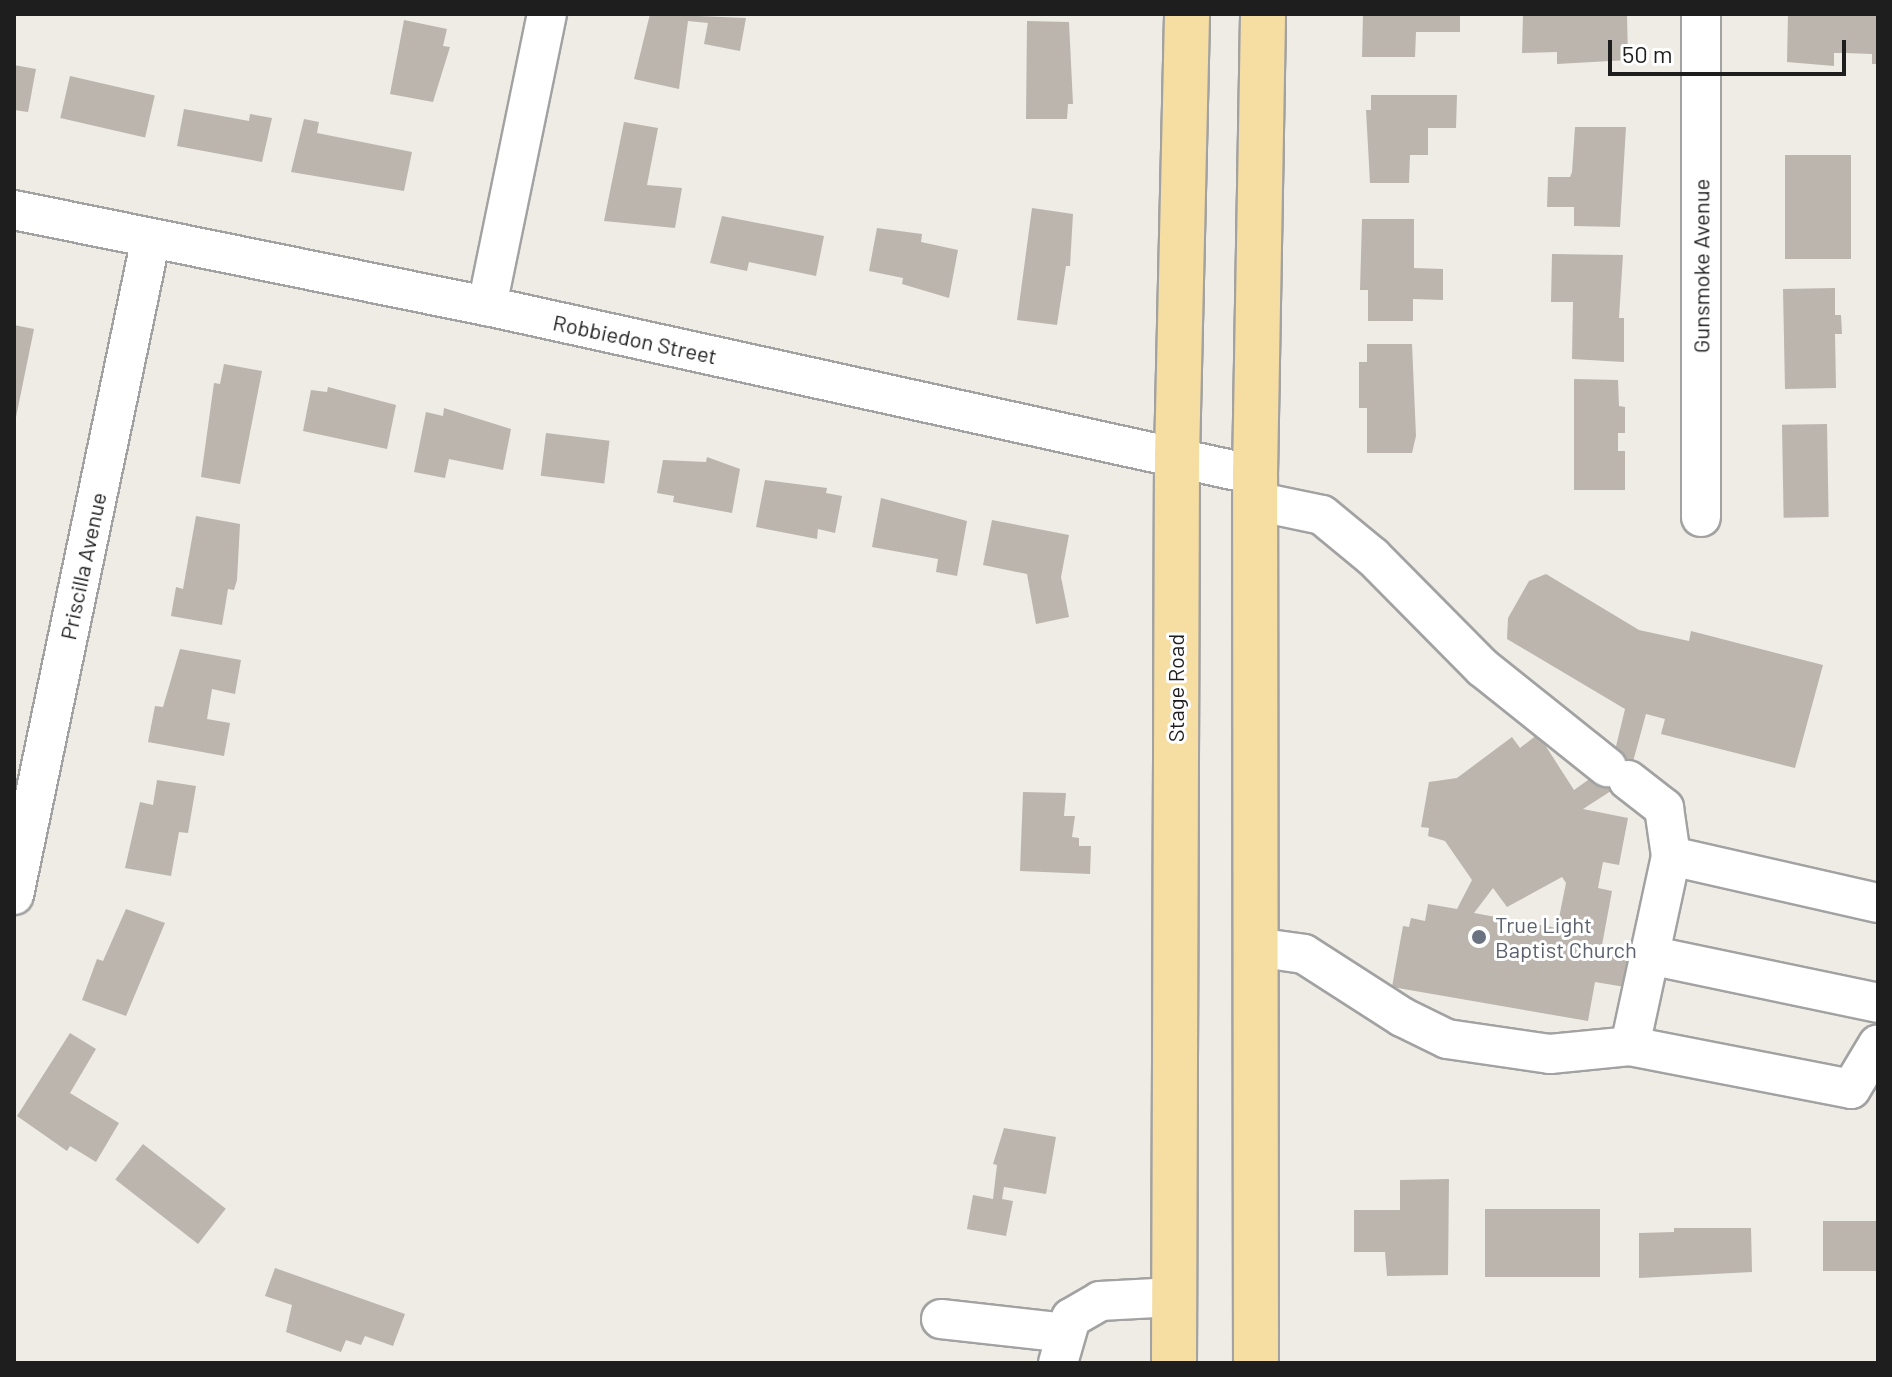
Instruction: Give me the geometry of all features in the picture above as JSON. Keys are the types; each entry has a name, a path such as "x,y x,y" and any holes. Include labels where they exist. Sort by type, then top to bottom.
{"main road":[{"name":"Stage Road","path":"1174,1363 1177,457 1187,14"},
{"path":"1256,1363 1255,488 1263,14"}],"street":[{"path":"487,306 547,14"},
{"name":"Gunsmoke Avenue","path":"1701,14 1701,517"},
{"name":"Robbiedon Street","path":"14,210 487,306 1177,457 1322,515 1373,557 1483,668 1664,808 1671,856"},
{"name":"Priscilla Avenue","path":"14,895 151,238"},
{"path":"1630,1046 1671,856 1878,903"},
{"path":"1255,947 1304,954 1402,1017 1447,1039 1550,1054 1630,1046 1851,1089 1878,1044"},
{"path":"1649,955 1878,1003"},
{"path":"941,1319 1061,1348 1071,1318 1100,1301 1174,1297"}],"building":[{"path":"650,14 746,18 740,51 704,44 708,23 688,21 679,89 634,79"},
{"path":"1363,14 1460,14 1460,32 1416,32 1415,57 1362,57"},
{"path":"1523,14 1627,14 1628,60 1557,64 1557,52 1522,53"},
{"path":"1788,14 1878,14 1878,64 1872,64 1872,54 1845,53 1834,53 1834,66 1787,62"},
{"path":"404,20 447,29 443,46 450,47 433,102 390,94"},
{"path":"1027,21 1069,22 1073,104 1068,104 1067,119 1026,119"},
{"path":"14,65 36,69 28,112 14,110"},
{"path":"70,76 155,96 145,137 60,118"},
{"path":"1371,95 1457,95 1456,128 1428,128 1428,155 1410,155 1409,183 1370,183 1366,110 1371,110"},
{"path":"184,109 249,121 250,114 272,118 262,162 177,146"},
{"path":"304,119 319,122 317,133 412,152 404,191 291,172"},
{"path":"624,122 658,128 647,185 682,188 675,228 604,221"},
{"path":"1575,127 1626,127 1620,227 1574,226 1574,207 1547,207 1548,177 1570,177 1572,172"},
{"path":"1785,155 1851,155 1851,259 1785,259"},
{"path":"1032,208 1073,214 1070,266 1066,266 1057,325 1017,320"},
{"path":"722,216 824,236 816,276 749,262 747,271 710,263"},
{"path":"1362,219 1414,219 1414,268 1443,269 1443,300 1413,299 1413,321 1368,321 1368,290 1360,290"},
{"path":"877,228 922,234 921,242 958,250 949,298 902,284 903,278 869,271"},
{"path":"1552,254 1623,255 1619,318 1624,318 1624,362 1572,359 1573,302 1551,302"},
{"path":"1835,288 1835,315 1841,315 1842,334 1835,334 1836,388 1785,389 1783,289"},
{"path":"14,325 34,329 15,422 14,422"},
{"path":"1367,344 1412,344 1416,436 1412,453 1367,453 1367,408 1359,408 1359,362 1367,362"},
{"path":"224,364 262,371 240,484 201,477 214,383 220,384"},
{"path":"1574,379 1618,380 1619,406 1625,407 1625,433 1618,433 1618,451 1625,451 1625,490 1574,490"},
{"path":"328,387 396,405 387,449 303,431 311,390 327,392"},
{"path":"444,408 511,429 503,470 449,459 445,478 414,472 426,412 443,416"},
{"path":"1827,424 1829,517 1784,518 1782,425"},
{"path":"546,433 610,441 604,483 541,476"},
{"path":"707,457 740,469 732,513 673,502 674,496 657,493 663,460 706,462"},
{"path":"765,480 827,488 826,493 842,496 835,533 818,529 817,539 756,527"},
{"path":"881,498 967,521 957,576 936,572 938,559 872,547"},
{"path":"196,516 240,524 237,580 234,590 228,589 222,625 171,616 176,587 183,589"},
{"path":"992,520 1069,535 1061,577 1069,617 1036,624 1027,574 983,565"},
{"path":"1546,574 1639,630 1689,641 1691,631 1823,665 1795,768 1661,734 1665,719 1646,714 1628,780 1583,809 1628,818 1619,865 1603,862 1598,888 1612,891 1602,945 1638,953 1631,988 1595,982 1588,1021 1392,987 1403,926 1409,927 1411,918 1425,921 1428,904 1457,909 1472,880 1445,841 1428,836 1429,828 1421,827 1429,782 1457,778 1512,737 1520,748 1538,734 1574,790 1612,763 1625,709 1507,639 1508,618 1529,581","holes":["1562,877 1566,883 1557,928 1474,913 1493,888 1507,907"]},
{"path":"180,649 241,660 235,694 212,689 207,719 230,723 224,756 148,742 155,706 163,707"},
{"path":"157,780 196,786 188,833 179,832 171,876 125,868 140,802 153,805"},
{"path":"1023,792 1066,793 1064,816 1075,816 1072,837 1079,838 1079,846 1091,846 1090,874 1020,871"},
{"path":"126,909 165,923 126,1016 82,1000 97,959 103,961"},
{"path":"70,1033 96,1049 70,1093 119,1123 96,1162 70,1146 67,1151 17,1116"},
{"path":"1004,1128 1056,1137 1046,1194 1004,1187 1002,1199 1013,1201 1006,1236 967,1229 973,1195 993,1199 997,1165 993,1164"},
{"path":"143,1144 226,1209 198,1244 115,1179"},
{"path":"1449,1179 1448,1275 1387,1276 1385,1252 1354,1252 1354,1210 1400,1210 1400,1180"},
{"path":"1485,1209 1600,1209 1600,1277 1485,1277"},
{"path":"1823,1221 1878,1221 1878,1271 1823,1271"},
{"path":"1674,1228 1751,1228 1752,1272 1639,1278 1639,1233 1674,1232"},
{"path":"275,1268 405,1314 393,1346 365,1336 361,1345 346,1340 341,1352 286,1332 292,1305 265,1296"}],"place":[{"name":"True Light Baptist Church","path":"1479,937"}]}
